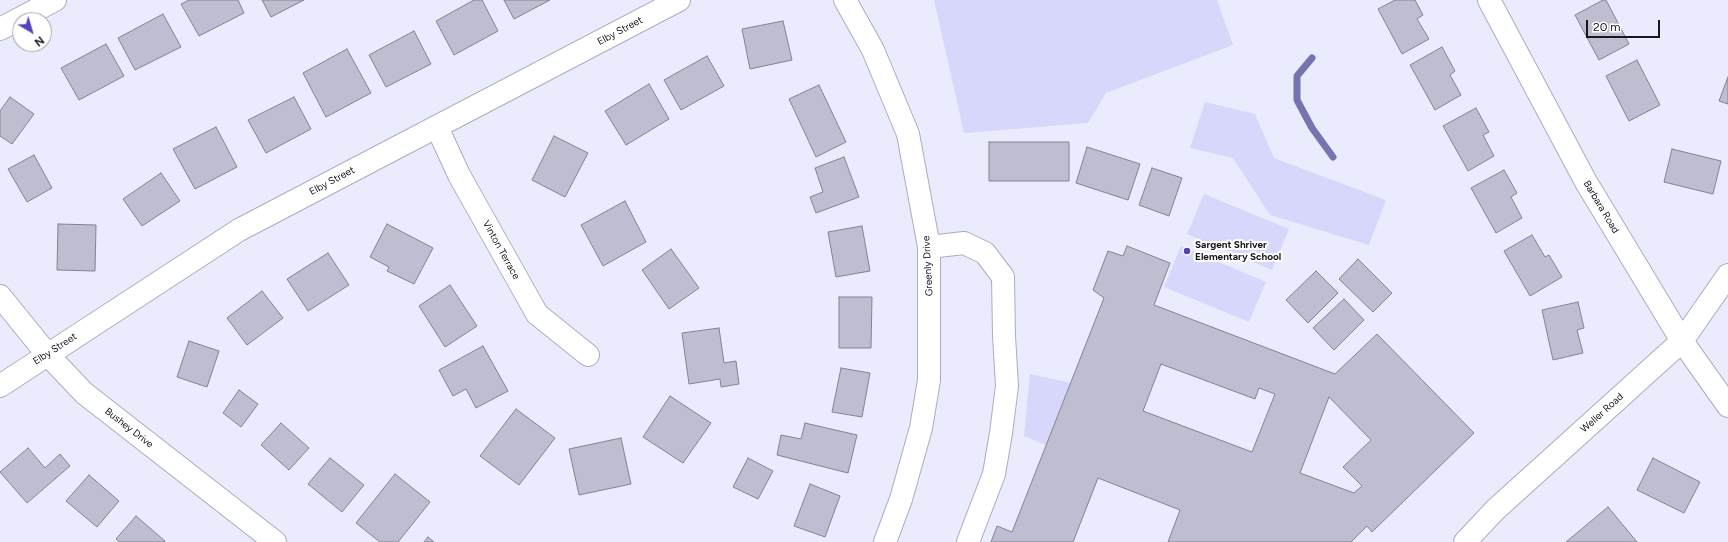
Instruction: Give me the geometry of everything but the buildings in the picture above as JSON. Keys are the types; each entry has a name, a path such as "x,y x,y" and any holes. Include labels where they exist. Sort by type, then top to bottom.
{"street":[{"path":"0,29 55,0"},
{"name":"Elby Street","path":"0,386 239,230 679,0"},
{"name":"Greenly Drive","path":"845,0 873,50 908,134 928,247 929,380 917,442 901,499 885,542"},
{"name":"Barbara Road","path":"1489,0 1586,182 1682,342 1728,406"},
{"name":"Vinton Terrace","path":"437,127 459,175 537,314 588,355"},
{"path":"928,247 964,243 985,253 1003,277 1007,386 1001,433 994,474 968,542"},
{"name":"Weller Road","path":"1465,542 1495,510 1682,342 1728,274"},
{"name":"Bushey Drive","path":"0,296 47,354 84,393 274,542"}],"shaded area":[{"path":"934,0 1217,0 1233,45 1106,93 1088,123 964,133"},
{"path":"1205,102 1255,114 1274,158 1386,200 1369,245 1270,215 1233,158 1190,148"},
{"path":"1204,194 1289,229 1272,270 1187,234"},
{"path":"1181,246 1266,282 1249,322 1164,287"},
{"path":"1030,374 1071,383 1046,445 1024,436"}],"waterway":[{"path":"1312,58 1297,76 1297,100 1312,128 1333,157"}],"place":[{"name":"Sargent Shriver Elementary School","path":"1187,251"}]}
